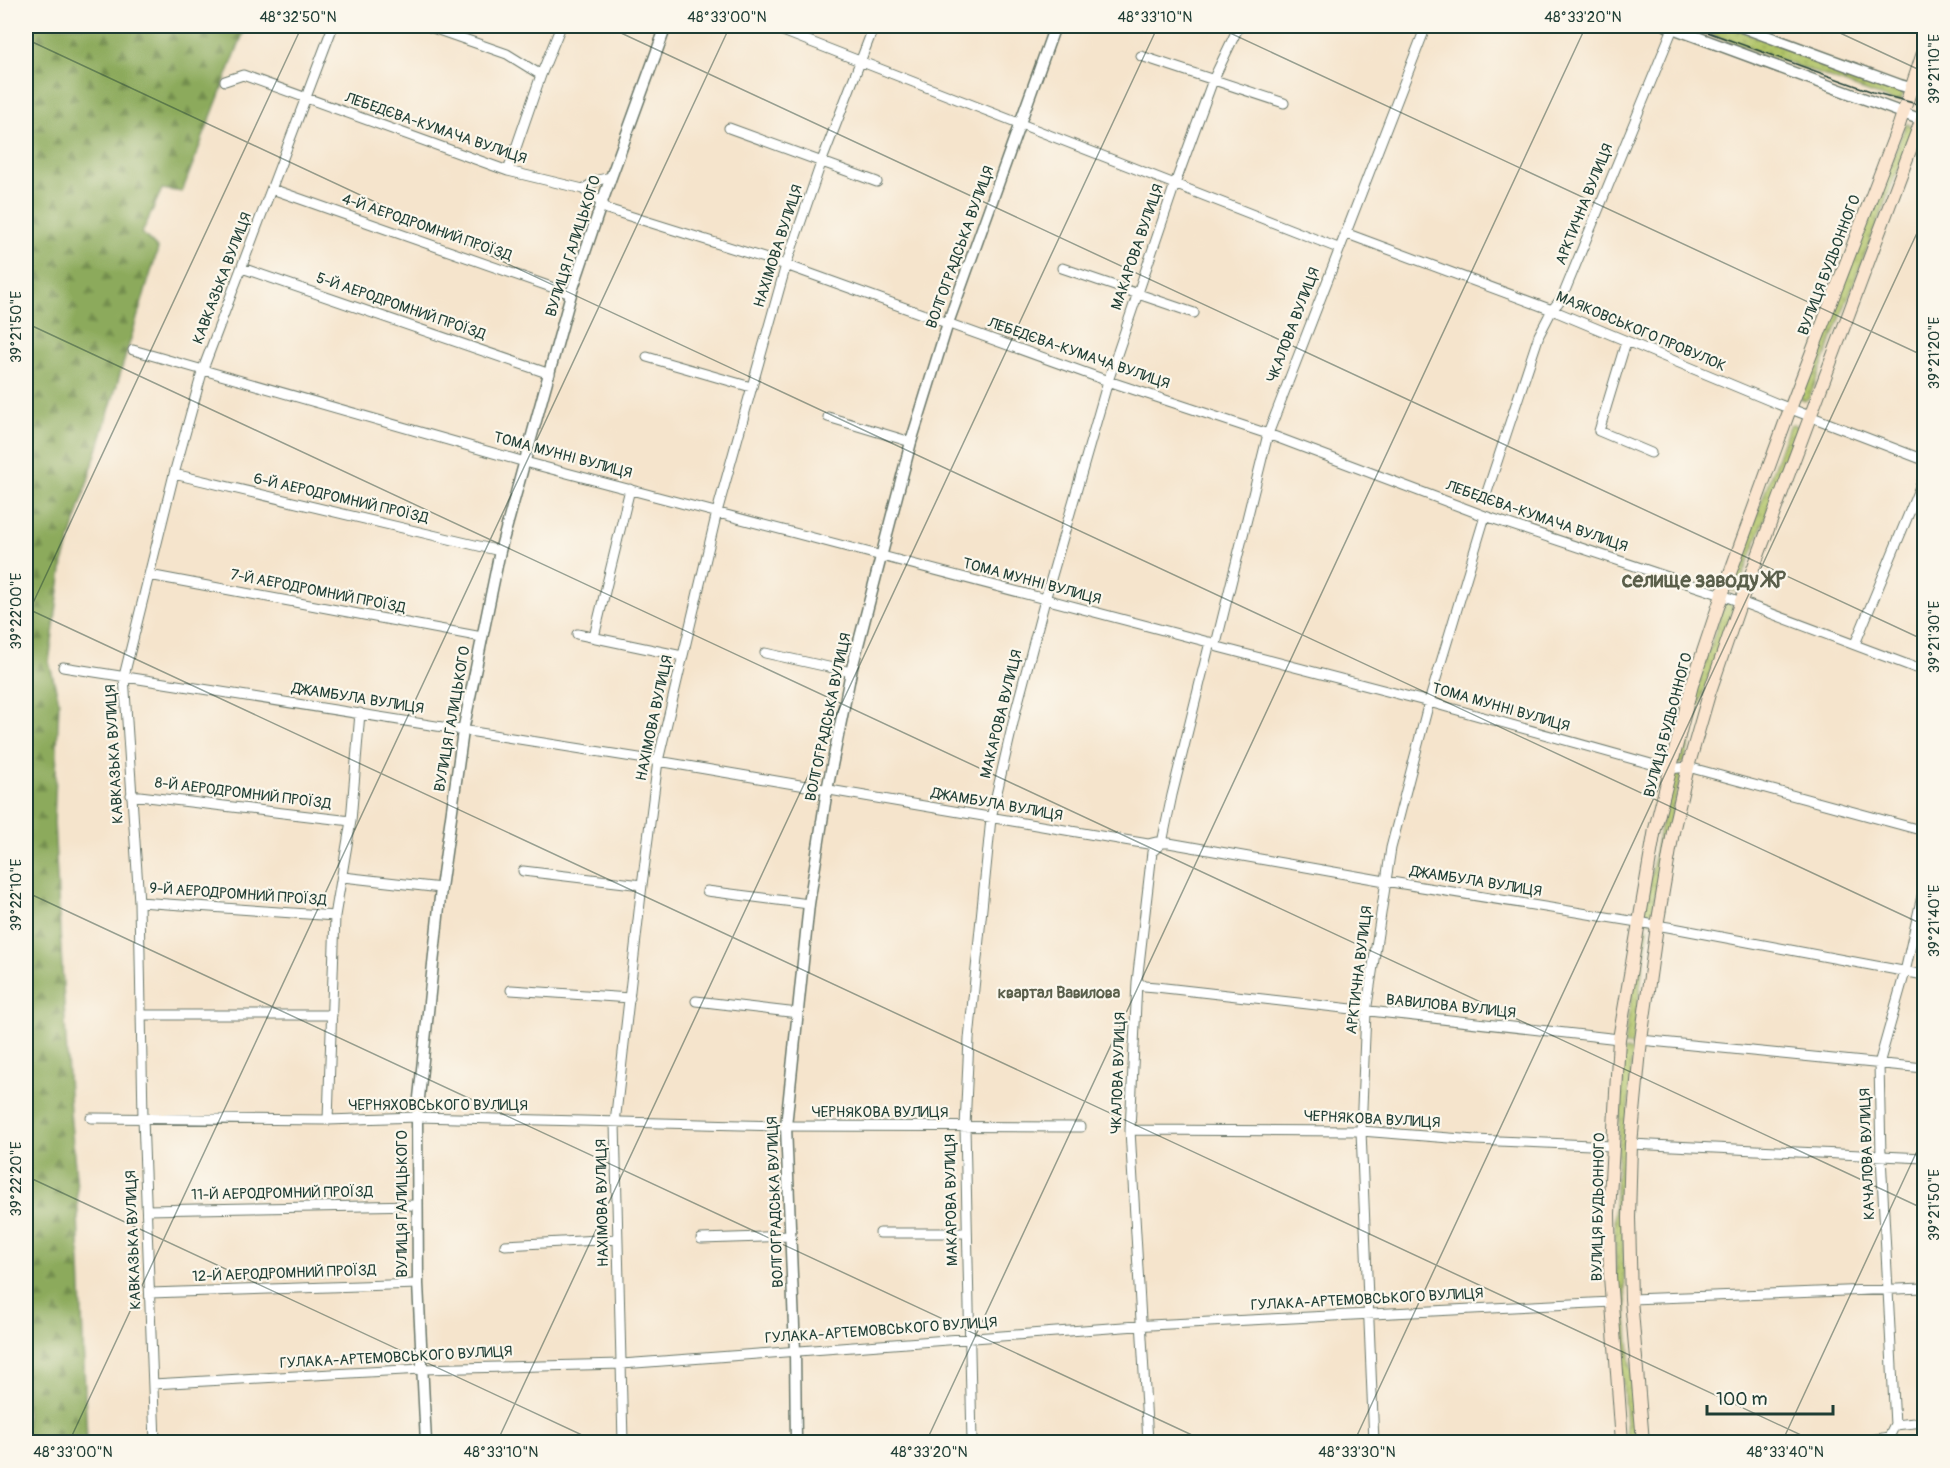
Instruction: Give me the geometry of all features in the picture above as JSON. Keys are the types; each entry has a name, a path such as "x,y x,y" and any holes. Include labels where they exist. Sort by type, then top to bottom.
{"main road":[{"name":"ВУЛИЦЯ БУДЬОННОГО","path":"1622,1443 1612,1302 1610,1213 1613,1146 1619,1039 1655,829 1692,685 1722,594 1903,114 1924,50"},
{"name":"ВУЛИЦЯ БУДЬОННОГО","path":"1643,1443 1631,1299 1629,1218 1631,1144 1641,1040 1673,832 1688,767 1709,694 1741,601 1809,416 1924,118"}],"street":[{"name":"КАВКАЗЬКА ВУЛИЦЯ","path":"155,1443 143,1118 139,902 124,676 174,474 203,369 333,26"},
{"path":"427,26 507,54 541,75"},
{"path":"508,171 541,75 561,26"},
{"name":"ВУЛИЦЯ ГАЛИЦЬКОГО","path":"426,1443 418,1284 417,1117 441,888 463,730 500,551 572,294 602,202 666,26"},
{"path":"771,26 1338,248"},
{"name":"НАХІМОВА ВУЛИЦЯ","path":"623,1443 615,1123 658,761 717,512 786,265 821,163 874,26"},
{"name":"ВОЛГОГРАДСЬКА ВУЛИЦЯ","path":"796,1443 795,1351 786,1126 809,904 826,790 851,672 911,442 948,323 1055,26"},
{"name":"МАКАРОВА ВУЛИЦЯ","path":"972,1443 965,1127 970,1021 991,818 1045,600 1108,381 1136,293 1213,80 1239,26"},
{"name":"ЧКАЛОВА ВУЛИЦЯ","path":"1148,1443 1130,1130 1137,982 1152,852 1162,843 1172,795 1268,434 1338,248 1426,26"},
{"path":"1739,26 1924,92"},
{"path":"1670,27 1879,103 1903,114 1924,118"},
{"name":"АРКТИЧНА ВУЛИЦЯ","path":"1487,492 1539,335 1552,309 1562,298 1670,27"},
{"path":"1141,56 1284,103"},
{"name":"ЛЕБЕДЄВА-КУМАЧА ВУЛИЦЯ","path":"225,81 243,75 508,171 583,189 608,209 786,265 1108,381 1268,434 1485,516 1722,594 1924,671"},
{"path":"729,128 878,182"},
{"path":"583,189 598,180 611,177"},
{"name":"4-Й АЕРОДРОМНИЙ ПРОЇЗД","path":"272,189 572,294"},
{"name":"МАЯКОВСЬКОГО ПРОВУЛОК","path":"1345,233 1552,309 1790,409 1924,460"},
{"name":"5-Й АЕРОДРОМНИЙ ПРОЇЗД","path":"242,268 550,374"},
{"path":"1062,268 1194,313"},
{"path":"1626,342 1599,431 1651,453"},
{"name":"ТОМА МУННІ ВУЛИЦЯ","path":"133,350 525,462 1213,643 1218,647 1429,702 1669,769 1688,767 1924,831"},
{"path":"647,357 751,387"},
{"path":"828,417 911,442"},
{"name":"6-Й АЕРОДРОМНИЙ ПРОЇЗД","path":"174,474 500,551"},
{"path":"1855,644 1924,477"},
{"path":"594,638 630,489"},
{"name":"АРКТИЧНА ВУЛИЦЯ","path":"1374,1443 1361,1131 1366,1012 1391,848 1429,702 1485,516"},
{"name":"7-Й АЕРОДРОМНИЙ ПРОЇЗД","path":"149,575 482,637"},
{"path":"578,634 682,656"},
{"path":"765,653 851,672"},
{"name":"ДЖАМБУЛА ВУЛИЦЯ","path":"63,667 658,761 1148,844 1156,842 1638,922 1924,975"},
{"path":"328,1120 335,916 351,821 360,713"},
{"name":"8-Й АЕРОДРОМНИЙ ПРОЇЗД","path":"131,795 351,821"},
{"path":"523,871 642,885"},
{"path":"343,877 441,888"},
{"name":"КАЧАЛОВА ВУЛИЦЯ","path":"1895,1425 1881,1156 1879,1064 1905,972 1924,887"},
{"path":"707,891 809,904"},
{"name":"9-Й АЕРОДРОМНИЙ ПРОЇЗД","path":"139,902 335,916"},
{"name":"ВАВИЛОВА ВУЛИЦЯ","path":"1137,982 1144,986 1619,1039"},
{"path":"511,990 630,998"},
{"path":"696,1001 798,1013"},
{"path":"142,1015 332,1015"},
{"path":"1641,1040 1924,1068"},
{"name":"ЧЕРНЯХОВСЬКОГО ВУЛИЦЯ","path":"91,1118 328,1120 417,1117 786,1126"},
{"name":"ЧЕРНЯКОВА ВУЛИЦЯ","path":"786,1126 1081,1127"},
{"name":"ЧЕРНЯКОВА ВУЛИЦЯ","path":"1130,1130 1361,1131 1475,1140 1613,1146"},
{"path":"1631,1144 1924,1158"},
{"name":"11-Й АЕРОДРОМНИЙ ПРОЇЗД","path":"147,1210 417,1205"},
{"path":"880,1233 967,1233"},
{"path":"701,1239 791,1236"},
{"path":"505,1245 618,1239"},
{"name":"12-Й АЕРОДРОМНИЙ ПРОЇЗД","path":"150,1293 418,1284"},
{"path":"1631,1299 1924,1288"},
{"name":"ГУЛАКА-АРТЕМОВСЬКОГО ВУЛИЦЯ","path":"153,1384 422,1369 622,1364 1142,1326 1612,1302"},
{"path":"1859,1443 1889,1437 1895,1425 1924,1422"}],"green space":[{"path":"26,26 246,26 182,192 162,189 142,233 158,249 63,563 49,662 59,701 54,822 70,1112 77,1188 87,1442 26,1442"},
{"path":"1688,26 1727,26 1904,92 1901,100 1893,101"},
{"path":"1906,124 1909,124 1913,130 1809,399 1804,401 1800,395"},
{"path":"1792,424 1798,427 1798,432 1738,589 1734,592 1730,587 1789,426"},
{"path":"1727,602 1732,605 1733,609 1702,697 1684,763 1675,765 1694,697 1724,604"},
{"path":"1682,772 1668,830 1651,922 1642,920 1660,828 1674,773"},
{"path":"1642,926 1649,928 1633,1046 1624,1045"},
{"path":"1624,1050 1633,1050 1623,1220 1626,1301 1637,1435 1632,1441 1627,1438 1618,1322 1614,1220"}],"tram line":[{"path":"1691,26 1873,92 1924,106"}],"district":[{"name":"селище заводу ЖР","path":"1704,580"},
{"name":"квартал Вавилова","path":"1059,992"}]}
